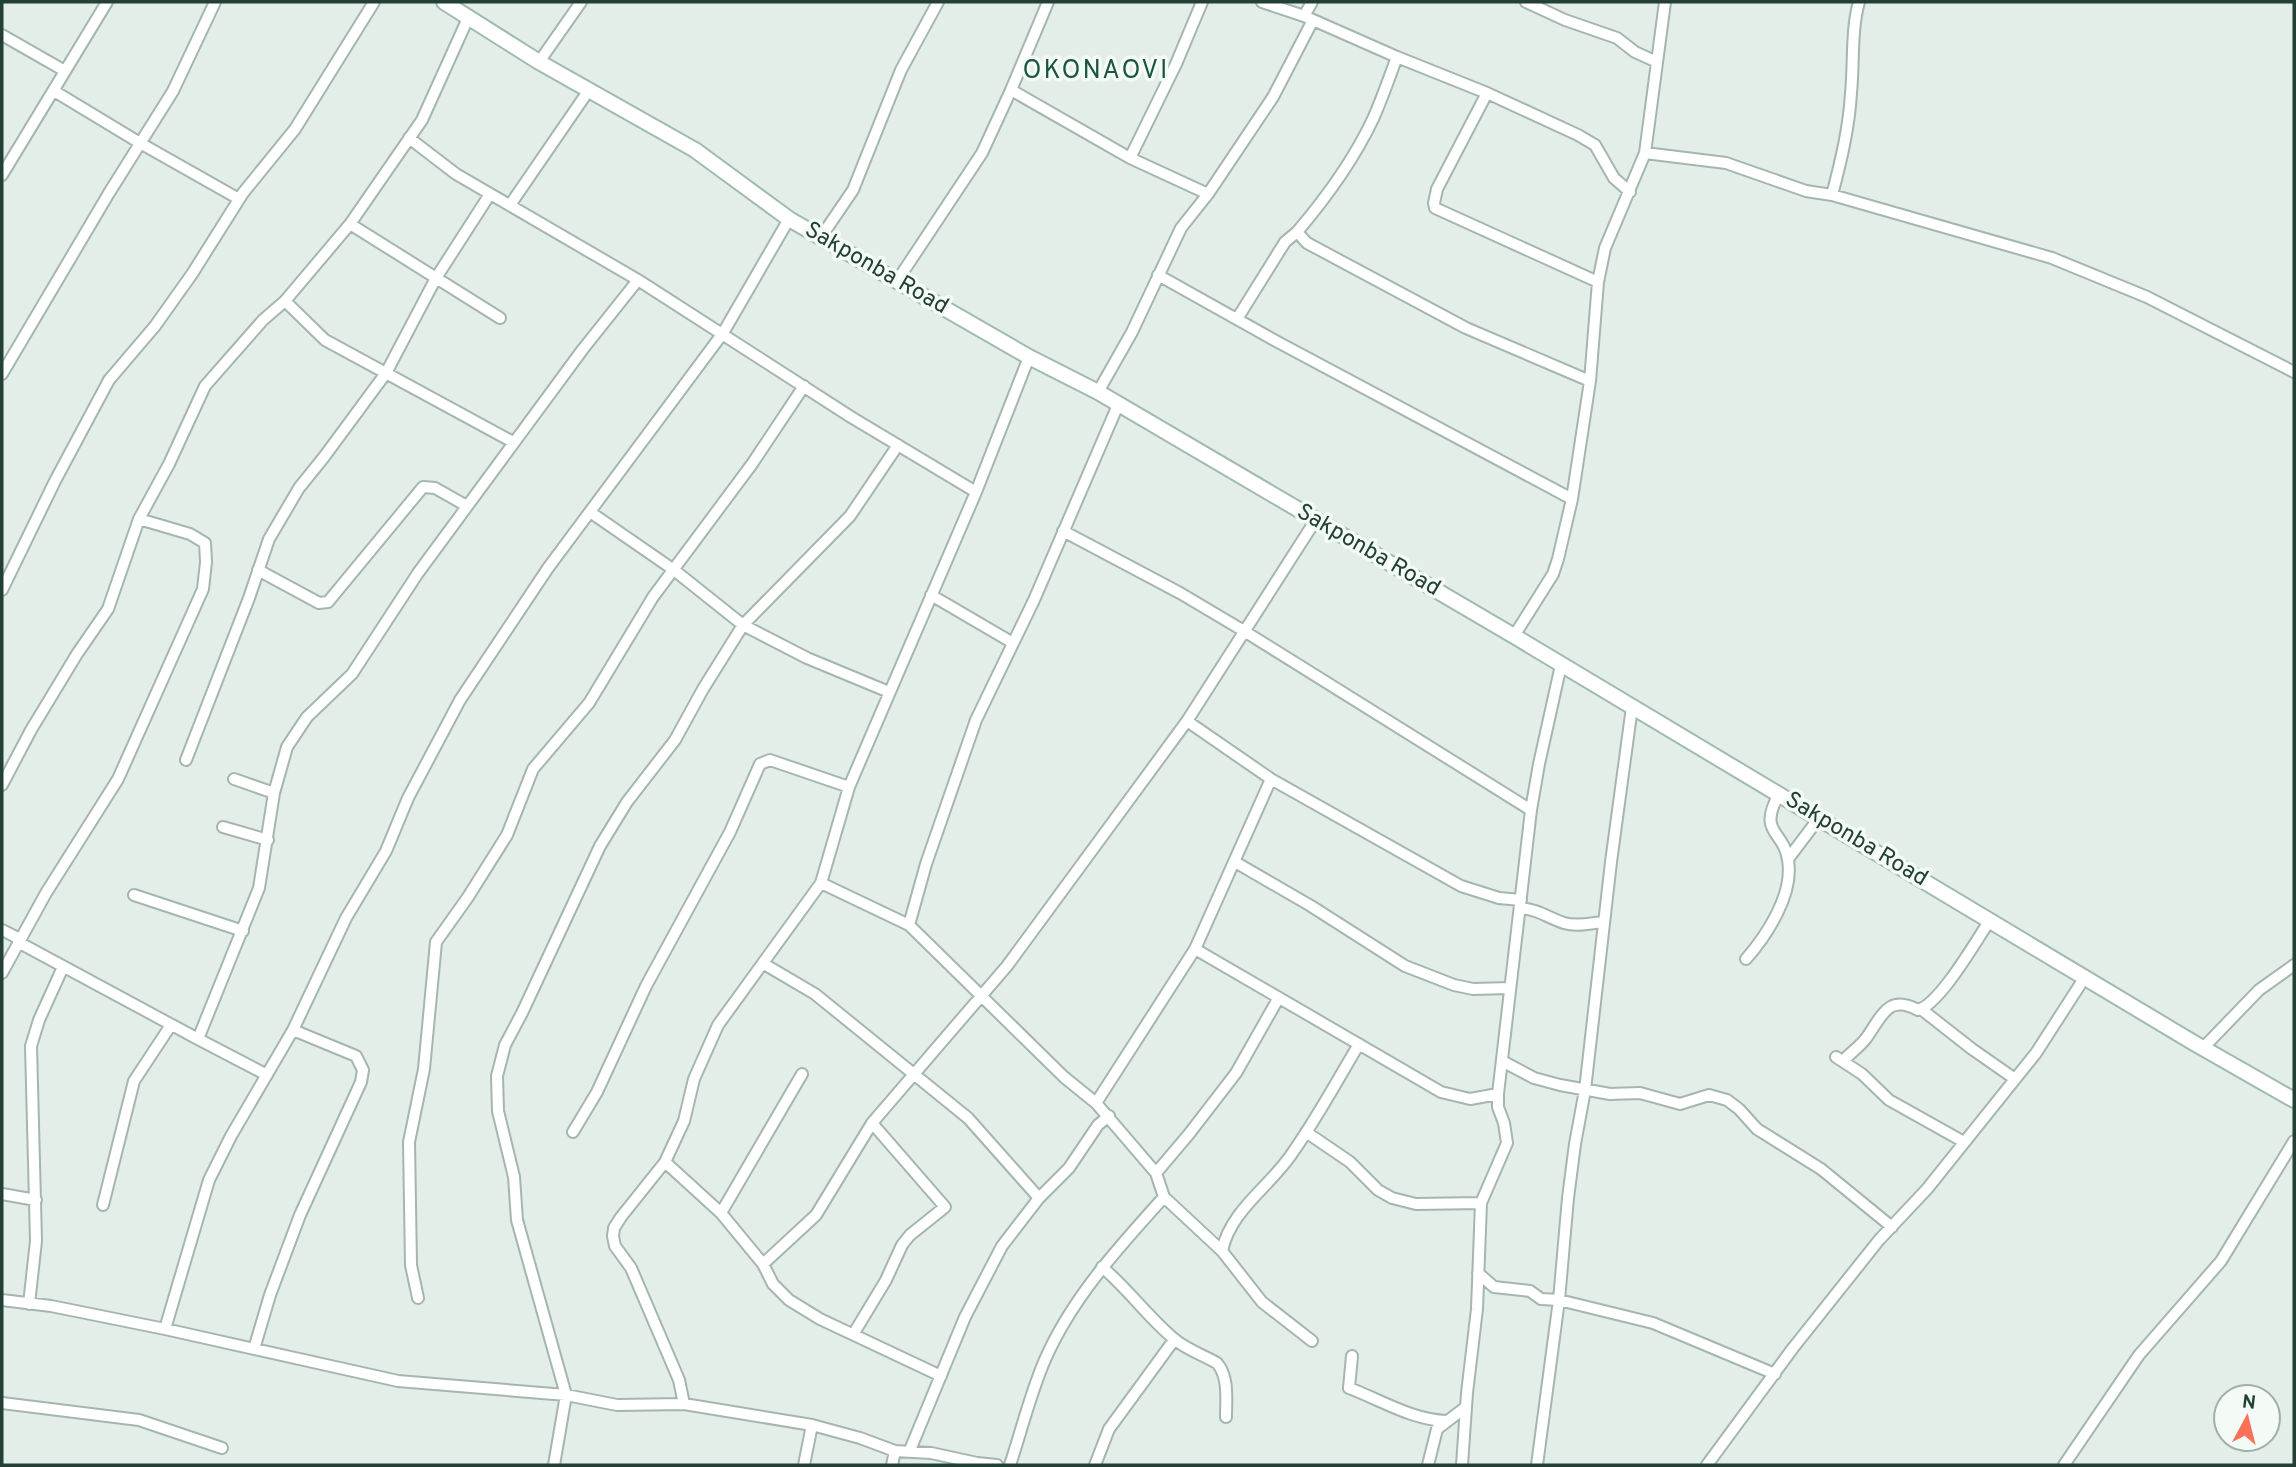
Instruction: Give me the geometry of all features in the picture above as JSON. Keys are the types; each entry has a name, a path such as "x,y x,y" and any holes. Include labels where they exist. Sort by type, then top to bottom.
{"main road":[{"name":"Sakponba Road","path":"444,2 540,62 695,150 789,219 1029,357 1098,392 2294,1100"}],"street":[{"path":"2,175 107,2"},
{"path":"2,374 173,91 215,2"},
{"path":"2,590 55,481 109,380 155,326 185,285 239,199 295,129 374,2"},
{"path":"540,62 581,2"},
{"path":"821,237 853,190 901,70 938,2"},
{"path":"897,281 982,153 1012,90 1048,2"},
{"path":"1130,158 1176,64 1202,2"},
{"path":"1262,2 1309,18 1487,93 1595,145 1614,178 1630,192"},
{"path":"1098,392 1132,331 1181,228 1208,194 1273,97 1309,18 1312,2"},
{"path":"1526,2 1565,20 1616,38 1634,52 1657,62"},
{"path":"1514,636 1553,574 1572,499 1590,381 1598,282 1605,248 1645,153 1665,2"},
{"path":"1832,195 1843,150 1851,97 1854,16 1859,2"},
{"path":"2,785 31,730 108,609 139,520 169,464 205,386 263,320 285,301 350,225 422,120 469,16"},
{"path":"2,35 65,71"},
{"path":"1237,319 1285,242 1297,232 1330,190 1358,146 1373,118 1397,57"},
{"path":"510,205 589,90"},
{"path":"1012,90 1130,158 1208,194"},
{"path":"54,91 140,144 239,199"},
{"path":"1487,93 1437,189 1435,208 1598,282"},
{"path":"409,138 456,174 638,279 976,492"},
{"path":"1645,153 1726,163 1806,191 1832,195 2052,258 2147,297 2294,372"},
{"path":"186,760 268,539 299,488 386,373 436,278 491,194"},
{"path":"165,1329 209,1180 231,1136 293,1030 346,918 386,851 408,798 460,700 548,568 723,333 789,219"},
{"path":"350,225 500,318"},
{"path":"1297,232 1307,243 1466,328 1590,381"},
{"path":"1158,275 1572,499"},
{"path":"198,1039 259,888 274,793 287,747 307,717 352,674 418,573 513,442 638,279"},
{"path":"285,301 325,340 513,442"},
{"path":"684,1404 679,1380 631,1268 615,1246 614,1228 665,1162 684,1121 694,1079 718,1026 821,883 849,787 976,492 1029,357"},
{"path":"418,1298 411,1265 409,1142 424,1069 436,942 507,835 533,769 589,703 653,597 752,464 804,386"},
{"path":"909,925 926,864 976,720 1118,405"},
{"path":"554,1465 566,1395 517,1220 514,1177 498,1111 497,1076 505,1045 600,846 627,802 675,740 743,625 850,516 898,445"},
{"path":"258,570 319,603 328,602 423,487 435,488 467,506"},
{"path":"590,512 674,570 743,625 807,657 889,692"},
{"path":"2,973 46,893 118,779 203,589 205,543 190,534 139,520"},
{"path":"763,1264 816,1215 872,1124 1007,966 1187,722 1315,521"},
{"path":"1063,531 1180,593 1244,631 1531,810"},
{"path":"931,595 1013,643"},
{"path":"1462,1465 1477,1309 1481,1203 1507,1143 1504,1123 1497,1107 1498,1094 1531,810 1561,665"},
{"path":"1537,1465 1559,1300 1568,1198 1585,1090 1632,707"},
{"path":"1187,722 1271,779 1461,886 1520,904 1562,922 1574,925 1604,922"},
{"path":"573,1132 597,1092 646,986 730,832 760,764 770,760 849,787"},
{"path":"234,779 274,793"},
{"path":"1096,1103 1195,949 1271,779"},
{"path":"1746,959 1769,930 1781,902 1788,859 1786,851 1775,836 1770,819 1772,806 1779,794"},
{"path":"1788,859 1819,818"},
{"path":"223,827 268,840"},
{"path":"1235,862 1311,906 1405,966 1454,985 1473,989 1510,988"},
{"path":"821,883 909,925 1064,1077 1109,1116 1156,1173 1164,1197 1222,1251 1262,1302 1312,1341"},
{"path":"134,895 243,931"},
{"path":"1921,1009 1950,981 1990,920"},
{"path":"2,930 63,967 267,1075"},
{"path":"1195,949 1441,1092 1470,1099 1498,1094"},
{"path":"764,964 815,994 968,1118 1039,1198"},
{"path":"2203,1048 2259,990 2294,965"},
{"path":"29,1304 36,1241 31,1046 43,1008 63,967"},
{"path":"1707,1465 1774,1374 2036,1053 2085,977"},
{"path":"1156,1173 1236,1073 1279,999"},
{"path":"1964,1142 1889,1100 1863,1074 1840,1059 1867,1038 1889,1007 1898,1003 1921,1009 2015,1079"},
{"path":"103,1205 134,1081 171,1025"},
{"path":"254,1349 270,1295 300,1215 361,1082 363,1070 361,1061 356,1056 293,1030"},
{"path":"1222,1251 1229,1230 1245,1207 1290,1157 1359,1044"},
{"path":"1502,1061 1534,1078 1585,1090 1610,1094 1640,1093 1680,1104 1709,1096 1727,1100 1757,1129 1821,1170 1892,1227"},
{"path":"721,1213 802,1074"},
{"path":"910,1450 965,1317 1002,1246 1039,1198 1069,1168 1098,1125 1109,1116"},
{"path":"854,1333 886,1280 902,1245 910,1235 944,1210 872,1124"},
{"path":"1306,1132 1350,1162 1378,1190 1392,1198 1416,1203 1481,1203"},
{"path":"2064,1465 2139,1355 2221,1261 2294,1141"},
{"path":"665,1162 721,1213 763,1264 773,1284 789,1300 820,1319 854,1333 940,1377"},
{"path":"2,1194 36,1200"},
{"path":"1010,1465 1043,1363 1066,1318 1102,1266 1164,1197"},
{"path":"1102,1266 1174,1340 1217,1363 1222,1369 1225,1376 1226,1418"},
{"path":"1478,1273 1494,1287 1530,1291 1541,1299 1559,1300 1653,1323 1774,1374"},
{"path":"2,1300 165,1329 398,1381 566,1395 617,1405 684,1404 812,1425 895,1451 931,1452 978,1464 997,1465"},
{"path":"1095,1465 1109,1429 1174,1340"},
{"path":"1352,1356 1349,1388 1407,1412 1447,1421"},
{"path":"2,1403 139,1420 222,1448"},
{"path":"1428,1465 1437,1429 1466,1407"},
{"path":"804,1465 812,1425"},
{"path":"920,1430 931,1452"},
{"path":"2077,1449 2078,1465"},
{"path":"891,1465 895,1451"}],"district":[{"name":"OKONAOVI","path":"1096,71"}]}
